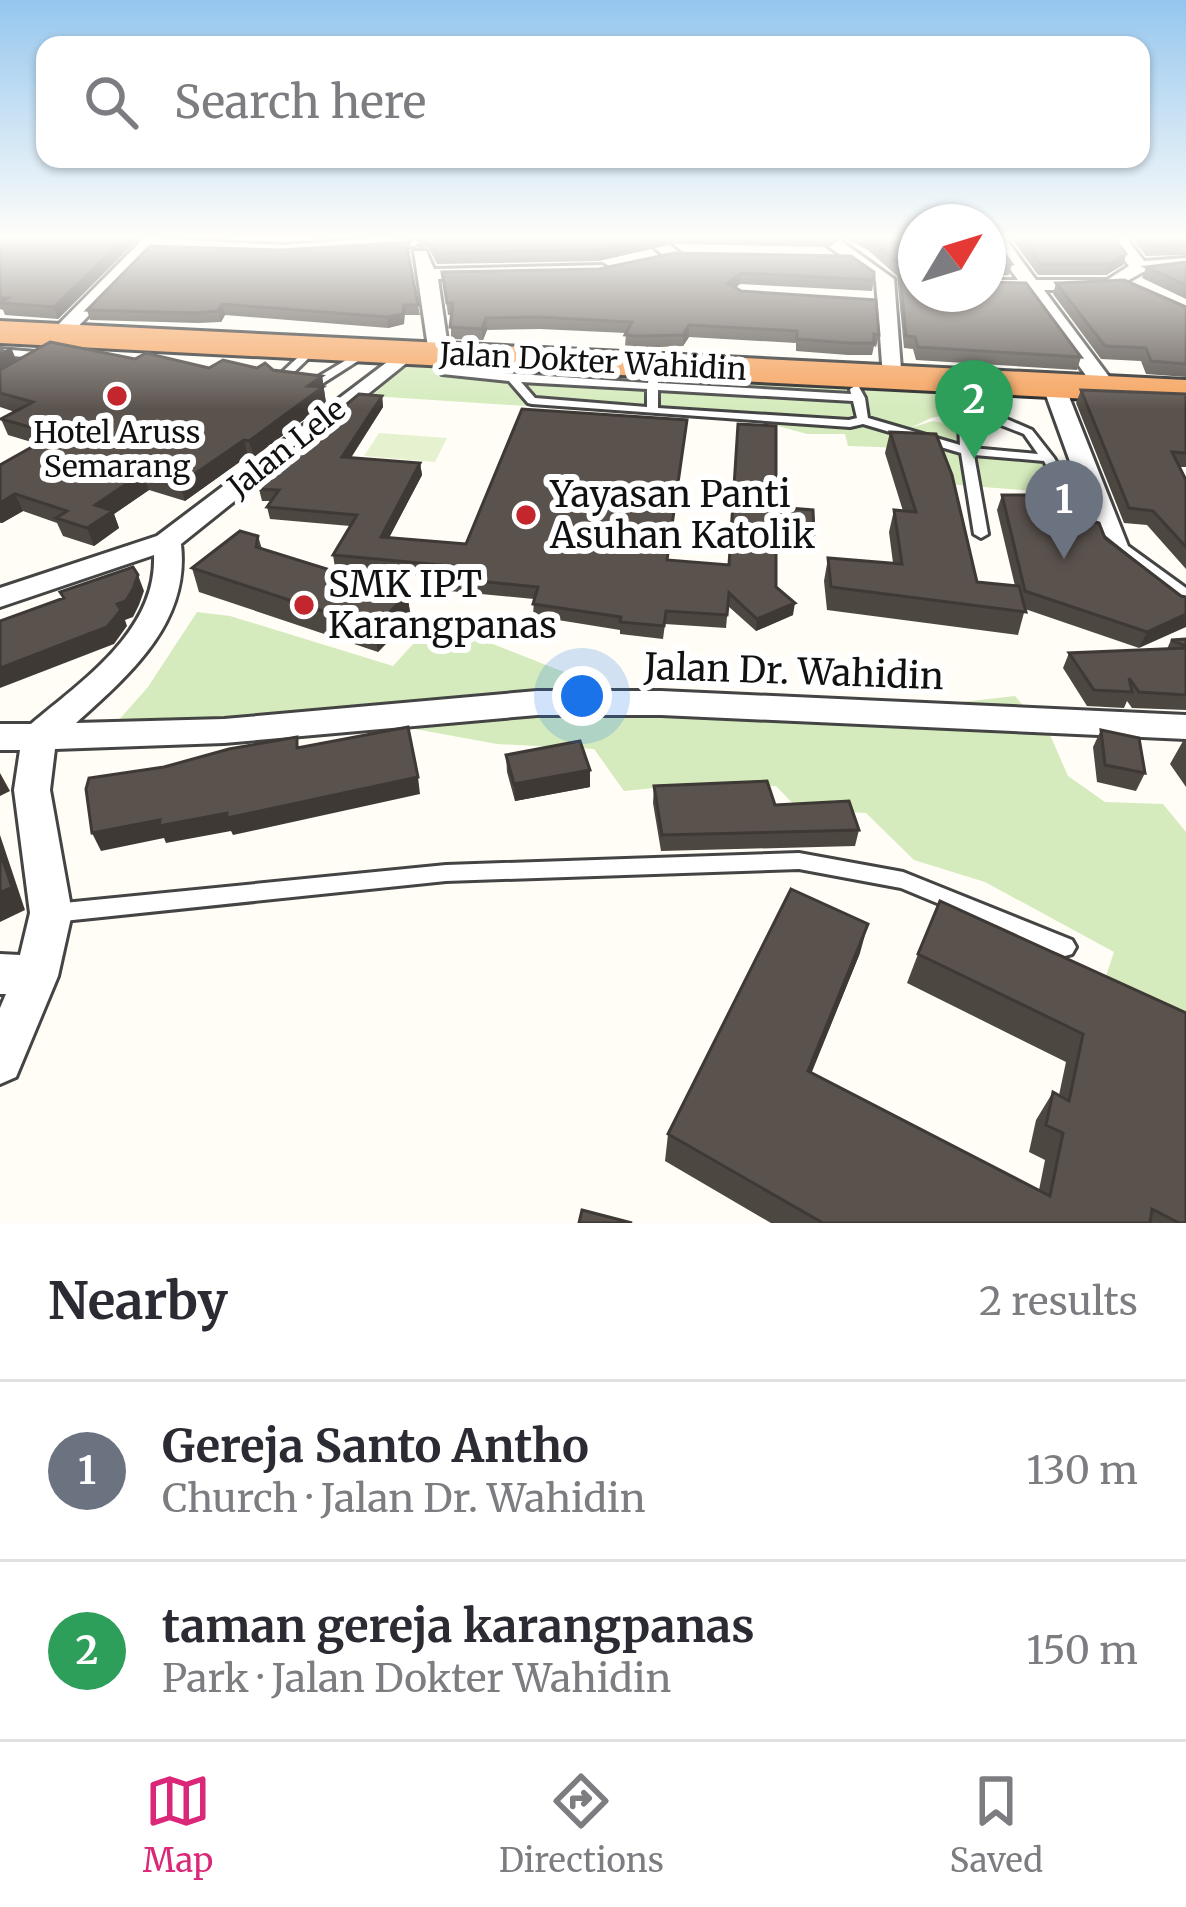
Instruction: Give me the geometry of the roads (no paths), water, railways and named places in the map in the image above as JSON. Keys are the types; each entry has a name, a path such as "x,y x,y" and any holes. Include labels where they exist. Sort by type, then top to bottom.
{"highway":[{"name":"Jalan Dokter Wahidin","path":"0,332 854,387 894,377 994,400 1054,384 1186,392"}],"street":[{"path":"58,335 98,295"},
{"path":"415,358 425,295"},
{"path":"866,301 879,295"},
{"path":"892,295 894,377"},
{"path":"1040,295 1105,386"},
{"name":"Jalan Lele","path":"0,598 167,542 415,358"},
{"path":"1054,384 1117,550 1186,602"},
{"path":"0,1061 18,975 51,914 20,737 99,683 160,613 170,571 167,542"},
{"name":"Jalan Dr. Wahidin","path":"20,737 224,731 537,704 661,703 1186,727"}],"lane":[{"path":"0,352 39,357 17,371"},
{"path":"415,358 512,378 653,375 652,410"},
{"path":"512,378 532,401 850,424 863,421 967,451 1048,458"},
{"path":"854,387 863,421"},
{"path":"982,534 963,428 994,400 1048,458 1088,530"},
{"path":"51,914 446,873 799,861 903,880 1065,947"}],"place":[{"name":"Hotel Aruss Semarang","path":"117,396"},
{"name":"taman gereja karangpanas","path":"974,459"},
{"name":"Yayasan Panti Asuhan Katolik","path":"526,515"},
{"name":"Gereja Santo Antho","path":"1064,559"},
{"name":"SMK IPT Karangpanas","path":"304,605"}]}
